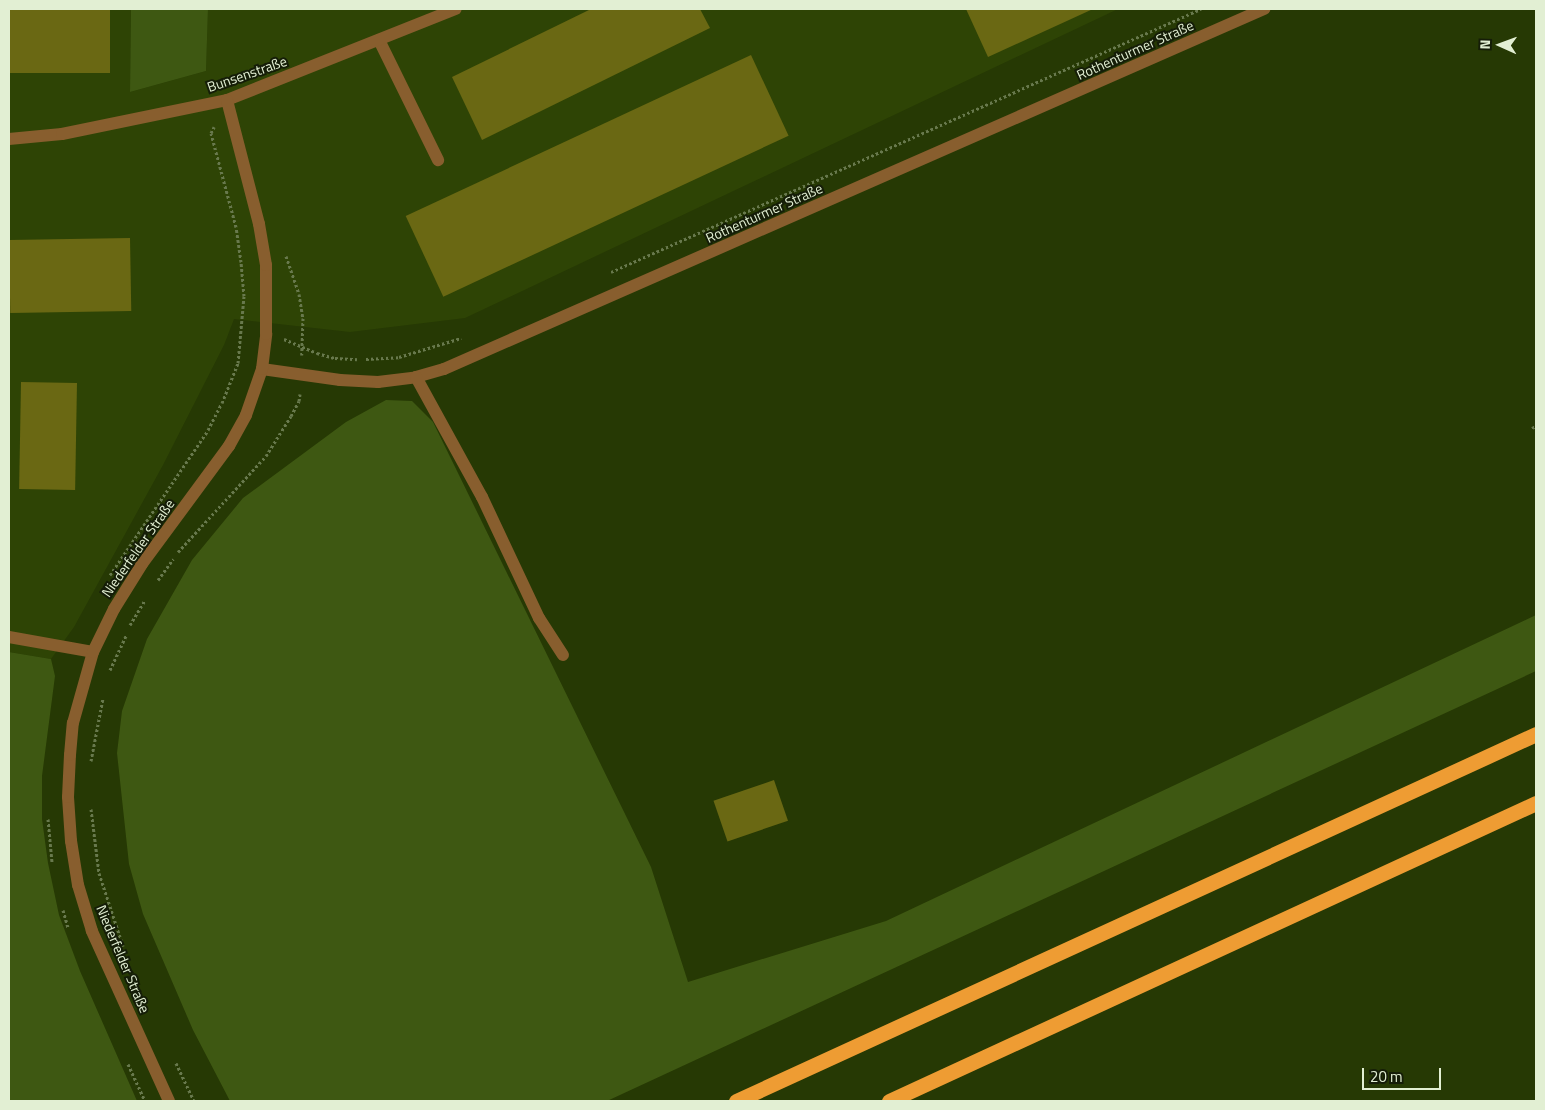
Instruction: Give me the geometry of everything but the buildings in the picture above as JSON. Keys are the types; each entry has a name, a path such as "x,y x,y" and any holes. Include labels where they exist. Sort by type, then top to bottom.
{"highway":[{"path":"736,1101 1536,734"},
{"path":"889,1101 1536,804"}],"street":[{"name":"Bunsenstraße","path":"9,139 62,134 227,100 456,9"},
{"name":"Rothenturmer Straße","path":"262,369 340,380 378,382 416,377 472,358 1264,9"},
{"path":"379,40 438,160"},
{"name":"Niederfelder Straße","path":"169,1101 92,931 78,885 71,841 68,797 71,747 79,699 93,652 114,609 142,564 229,446 246,415 262,369 266,334 266,265 259,224 227,100"},
{"path":"416,377 482,497 539,618 563,655"},
{"path":"9,637 93,652"}],"path":[{"path":"610,272 1201,9"},
{"path":"157,581 181,549 266,456 299,401 303,346 299,294 283,247 259,224"},
{"path":"242,328 266,334 336,358 369,360 399,357 466,336"},
{"path":"1532,428 1536,426"},
{"path":"106,679 129,628 147,597"},
{"path":"91,768 104,689"},
{"path":"90,802 99,873 123,947"},
{"path":"174,1059 194,1101"}],"shaded area":[{"path":"9,9 131,9 130,92 206,71 208,9 1118,9 465,318 350,332 234,319 224,345 163,465 74,627 51,659 9,652"},
{"path":"131,9 208,9 206,71 130,92"},
{"path":"386,400 412,401 433,422 651,867 688,982 886,921 1536,615 1536,671 607,1101 230,1101 193,1030 143,914 129,864 117,753 122,711 147,639 192,560 243,498 346,422"},
{"path":"9,652 51,659 55,676 42,776 42,819 48,863 59,915 80,971 137,1101 9,1101"}]}
